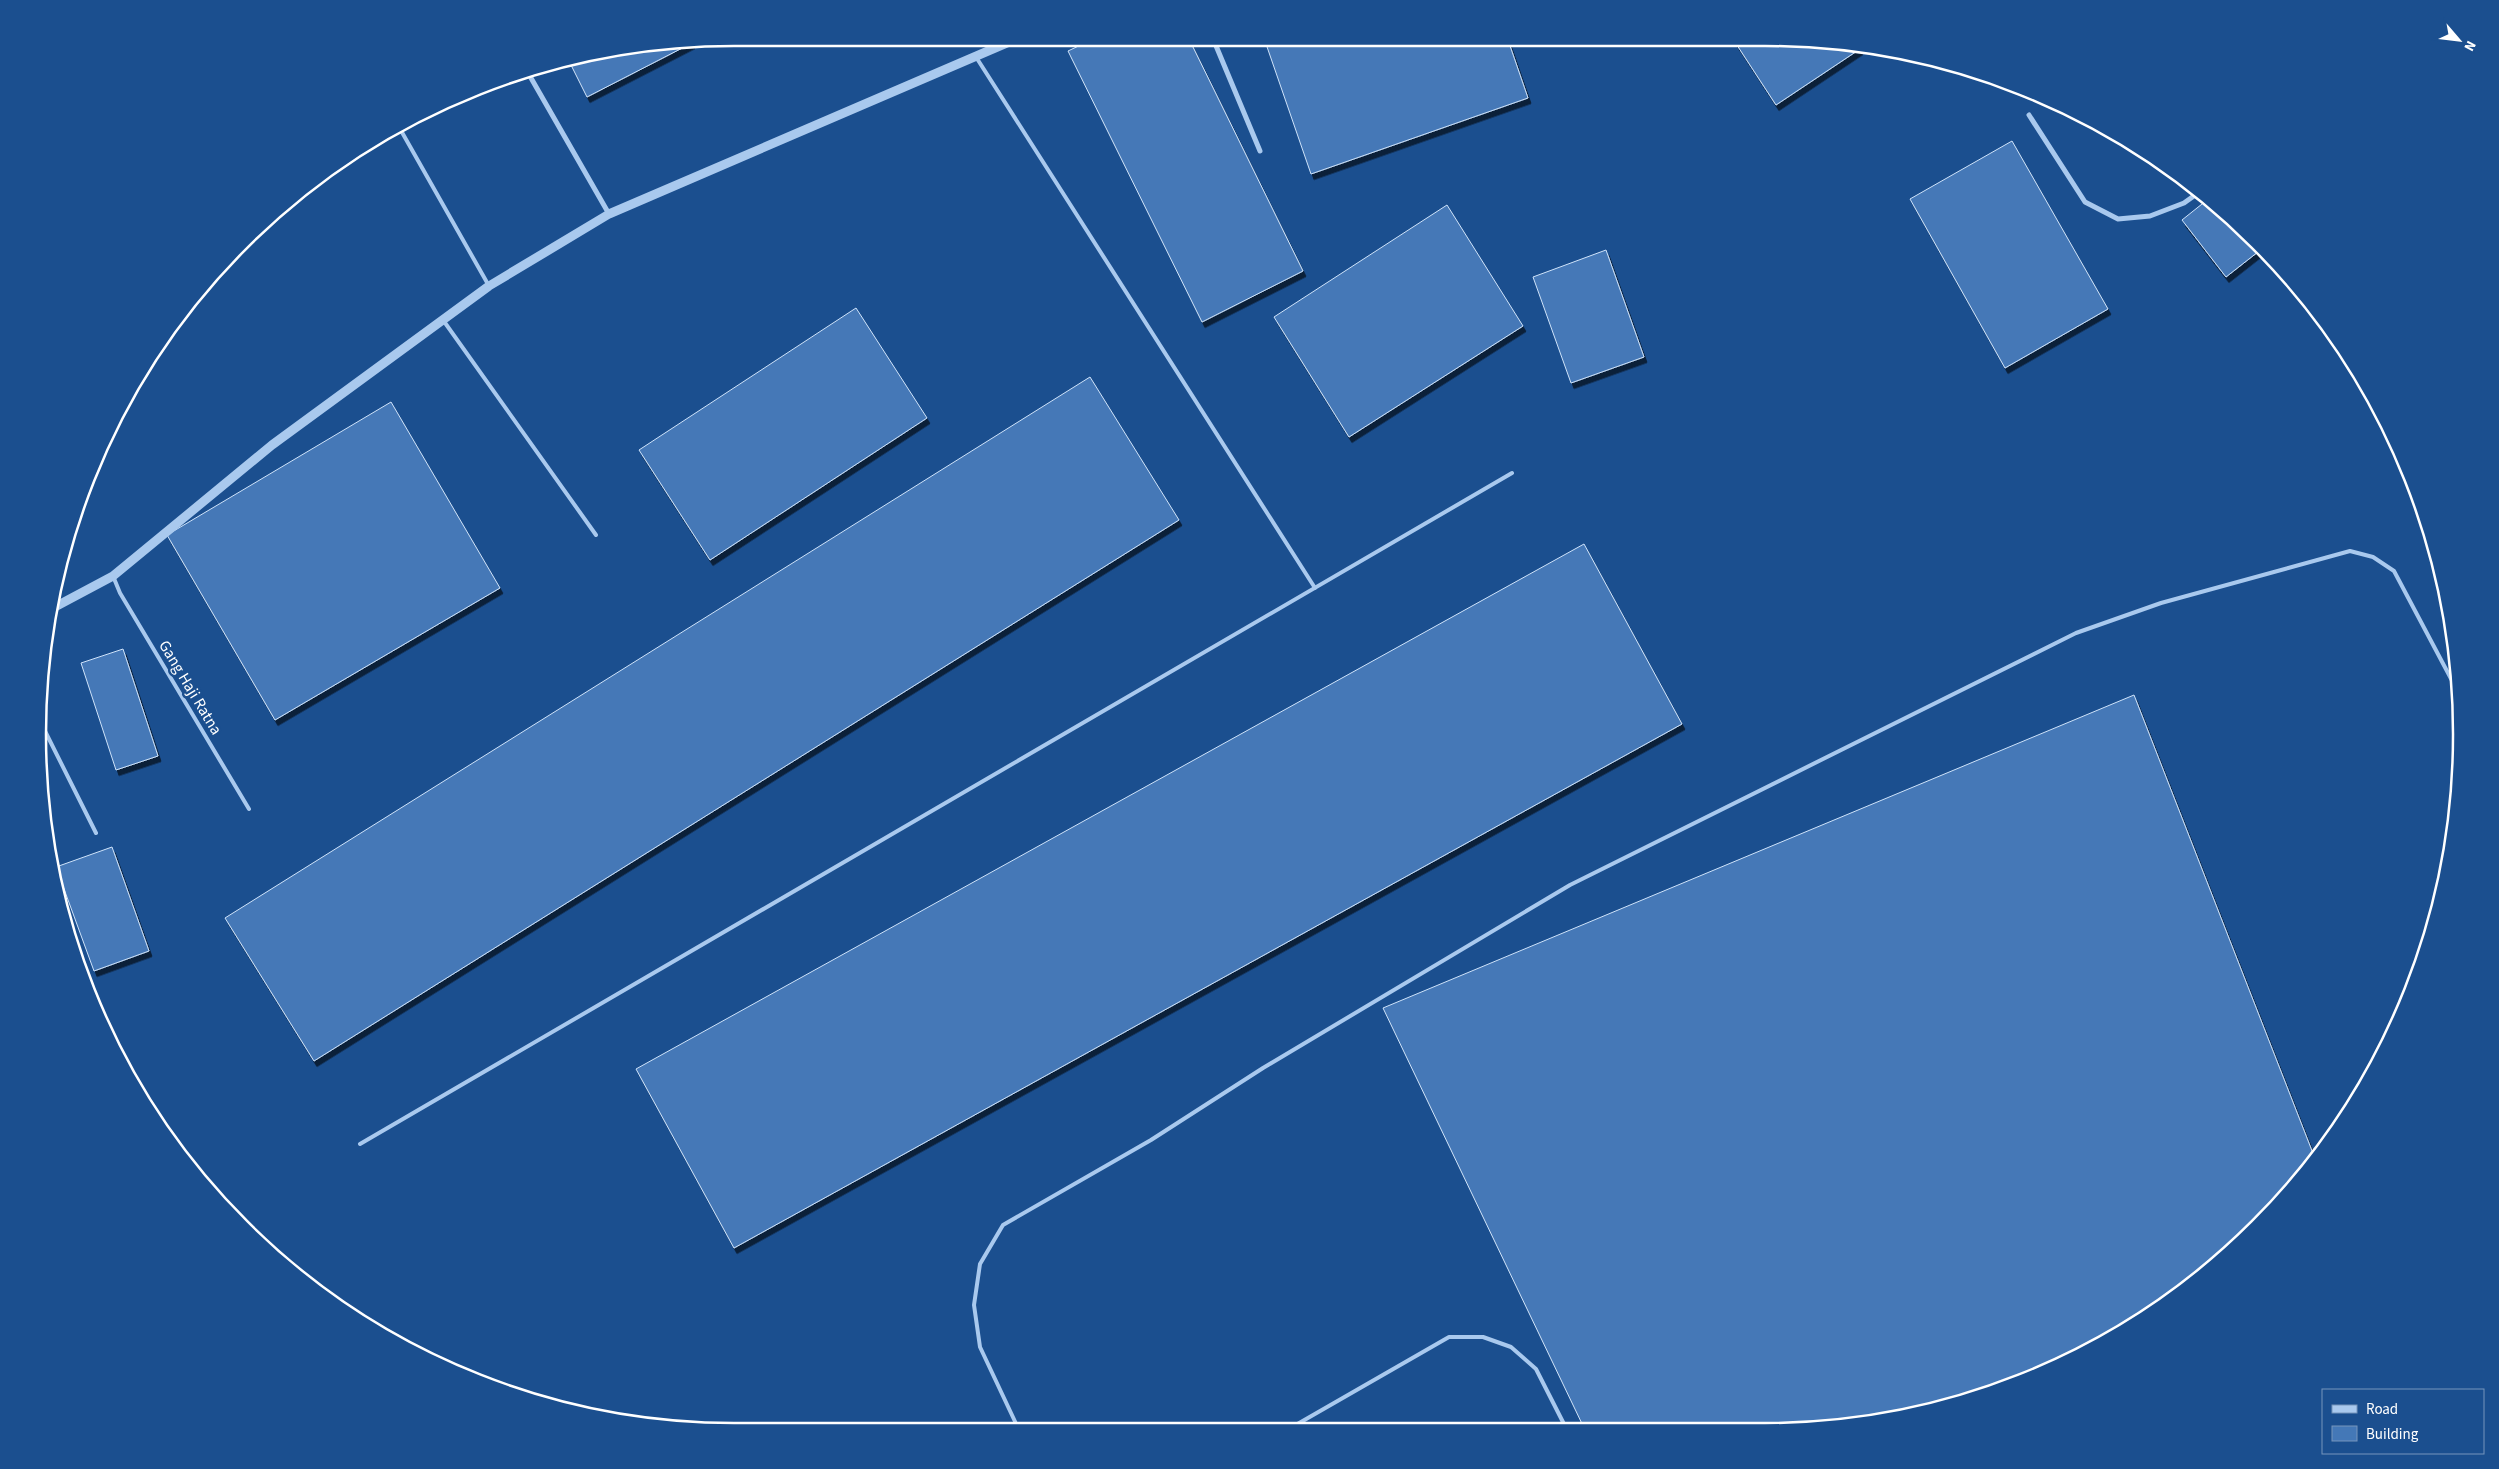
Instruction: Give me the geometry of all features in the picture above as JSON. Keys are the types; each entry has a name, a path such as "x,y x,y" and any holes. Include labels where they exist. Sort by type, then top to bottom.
{"street":[{"path":"58,606 113,576 272,445 489,286 609,214 1000,46"},
{"path":"1216,46 1260,151"},
{"path":"531,77 609,214"},
{"path":"2029,114 2085,202 2118,219 2150,216 2184,203 2193,196"}],"lane":[{"path":"976,57 1315,588"},
{"path":"402,132 489,286"},
{"path":"443,320 596,535"},
{"path":"360,1144 1512,473"},
{"path":"1016,1423 980,1347 974,1305 980,1264 1003,1225 1151,1140 1264,1068 1570,885 2076,633 2161,603 2350,552 2372,557 2394,571 2450,677"},
{"name":"Gang Haji Ratna","path":"113,576 120,593 249,809"},
{"path":"46,735 96,833"},
{"path":"1299,1423 1449,1337 1483,1336 1511,1347 1536,1369 1563,1423"}],"building":[{"path":"1079,46 1192,46 1303,271 1202,322 1068,51"},
{"path":"1267,46 1510,46 1528,98 1311,174"},
{"path":"1738,46 1810,48 1855,52 1776,105"},
{"path":"681,49 587,97 572,66 600,59"},
{"path":"2012,141 2108,309 2005,368 1910,199"},
{"path":"2202,204 2256,253 2226,277 2182,220"},
{"path":"1447,205 1523,326 1349,437 1274,317"},
{"path":"1606,250 1644,357 1571,383 1533,277"},
{"path":"856,308 927,418 710,560 639,450"},
{"path":"1090,377 1179,520 314,1061 225,918"},
{"path":"391,402 500,588 275,720 167,535"},
{"path":"1584,544 1682,724 734,1248 636,1069"},
{"path":"123,649 158,756 116,770 81,663"},
{"path":"2134,695 2312,1151 2282,1188 2251,1221 2183,1281 2147,1307 2109,1331 2069,1352 1986,1386 1899,1410 1854,1417 1764,1423 1582,1423 1383,1008"},
{"path":"112,847 149,951 94,971 64,889 59,866"}]}
